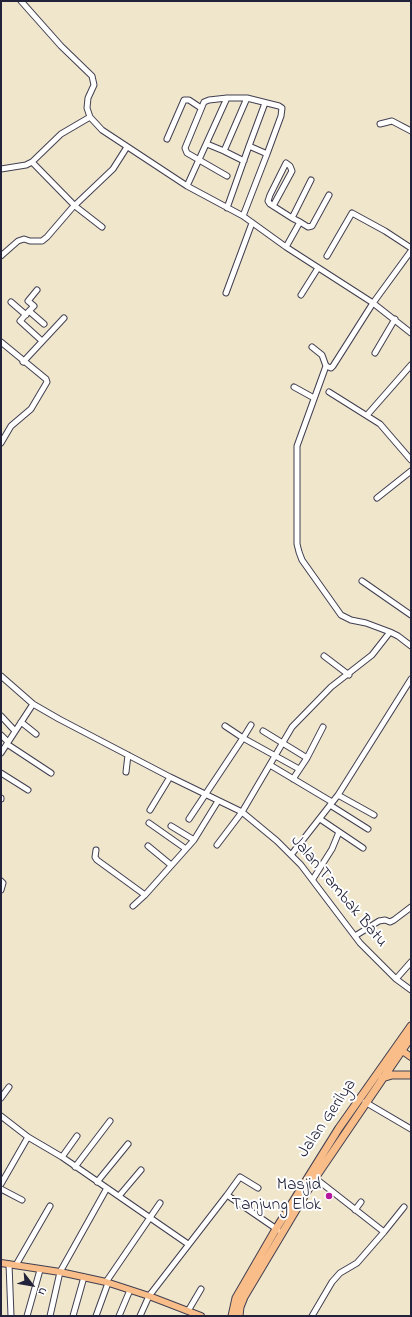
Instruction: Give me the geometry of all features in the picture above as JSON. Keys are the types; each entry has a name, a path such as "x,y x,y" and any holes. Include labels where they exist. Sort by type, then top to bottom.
{"highway":[{"name":"Jalan Gerilya","path":"239,1316 242,1302 315,1178 382,1078 385,1068 411,1026"},
{"name":"Jalan Gerilya","path":"232,1316 236,1298 276,1228 339,1128 411,1037"},
{"path":"382,1078 392,1075 411,1075"}],"main road":[{"path":"401,1050 411,1057"},
{"path":"6,1263 40,1270 60,1272 107,1283 149,1296 201,1316"}],"street":[{"path":"21,1 61,46 92,76 94,85 88,98 87,108 90,117 102,130 127,148 187,186 243,216 286,247 373,303 411,333"},
{"path":"187,186 227,98"},
{"path":"227,176 187,153 185,148 201,108 206,101 227,98 247,98 282,108 282,112 267,154 243,216"},
{"path":"224,151 247,98"},
{"path":"167,139 184,100 189,100 201,108"},
{"path":"227,208 265,103"},
{"path":"1,169 26,165 32,162 61,134 90,117"},
{"path":"380,124 392,121 411,131"},
{"path":"207,144 244,161"},
{"path":"249,146 267,154"},
{"path":"1,256 18,241 24,239 30,241 42,241 113,169 127,148"},
{"path":"32,162 75,206 102,227"},
{"path":"273,206 292,171 290,166 286,164 270,194 269,202 273,206 308,227 312,226 329,195"},
{"path":"292,218 311,180"},
{"path":"327,256 352,212 386,231 411,250 328,367 314,398 296,446 297,544 302,560 341,615 351,620 390,632 411,646"},
{"path":"286,247 300,222"},
{"path":"226,293 252,223"},
{"path":"301,295 318,268"},
{"path":"37,290 28,301 34,306 20,321 42,341"},
{"path":"12,302 44,324"},
{"path":"23,362 64,318"},
{"path":"375,353 395,319"},
{"path":"1,342 23,362 46,379 47,382 31,409 11,426 1,442"},
{"path":"312,347 322,355 328,367"},
{"path":"368,414 411,365"},
{"path":"294,387 314,398"},
{"path":"329,392 368,414 380,424 411,460"},
{"path":"377,498 411,471"},
{"path":"362,581 411,615"},
{"path":"216,845 242,812 292,727 332,687 349,675 372,655 390,632"},
{"path":"324,656 349,675"},
{"name":"Jalan Tambak Batu","path":"1,676 33,704 170,777 242,812 291,855 313,879 355,936 396,979 411,990"},
{"path":"291,855 338,795 411,679"},
{"path":"1,753 33,704"},
{"path":"1,716 15,731"},
{"path":"21,722 36,734"},
{"path":"189,819 244,738 251,725"},
{"path":"225,726 299,769"},
{"path":"293,779 307,758 323,727"},
{"path":"263,731 307,758"},
{"path":"1,735 7,743 51,774"},
{"path":"126,772 128,755"},
{"path":"270,764 331,803 368,829"},
{"path":"1,773 28,790"},
{"path":"150,810 170,777"},
{"path":"338,795 374,815"},
{"path":"133,906 186,850 194,840 218,801"},
{"path":"320,819 363,848"},
{"path":"149,823 186,850"},
{"path":"171,826 194,840"},
{"path":"313,879 331,850 339,832"},
{"path":"148,846 171,865"},
{"path":"96,850 95,857 97,860 145,895"},
{"path":"1,881 3,883 1,890"},
{"path":"355,936 379,921 385,920 390,922 394,920 411,907"},
{"path":"396,979 411,962"},
{"path":"1,1098 10,1087"},
{"path":"365,1102 411,1129"},
{"path":"1,1116 28,1137 62,1157 97,1182 150,1216 188,1244"},
{"path":"75,1167 110,1121"},
{"path":"62,1157 77,1136"},
{"path":"1,1184 28,1137"},
{"path":"97,1182 128,1144"},
{"path":"120,1196 141,1170"},
{"path":"140,1316 149,1296 240,1178 258,1188"},
{"path":"315,1178 384,1232"},
{"path":"50,1316 60,1272 107,1188"},
{"path":"1,1189 22,1200"},
{"path":"227,1195 283,1232"},
{"path":"355,1210 361,1202"},
{"path":"96,1316 107,1283 160,1203"},
{"path":"11,1316 6,1263 50,1206"},
{"path":"312,1316 332,1282 340,1273 357,1263 404,1207"},
{"path":"27,1316 40,1270"},
{"path":"73,1316 84,1277"},
{"path":"188,1311 201,1289"},
{"path":"119,1316 130,1290"}],"place":[{"name":"Masjid Tanjung Elok","path":"329,1196"}]}
